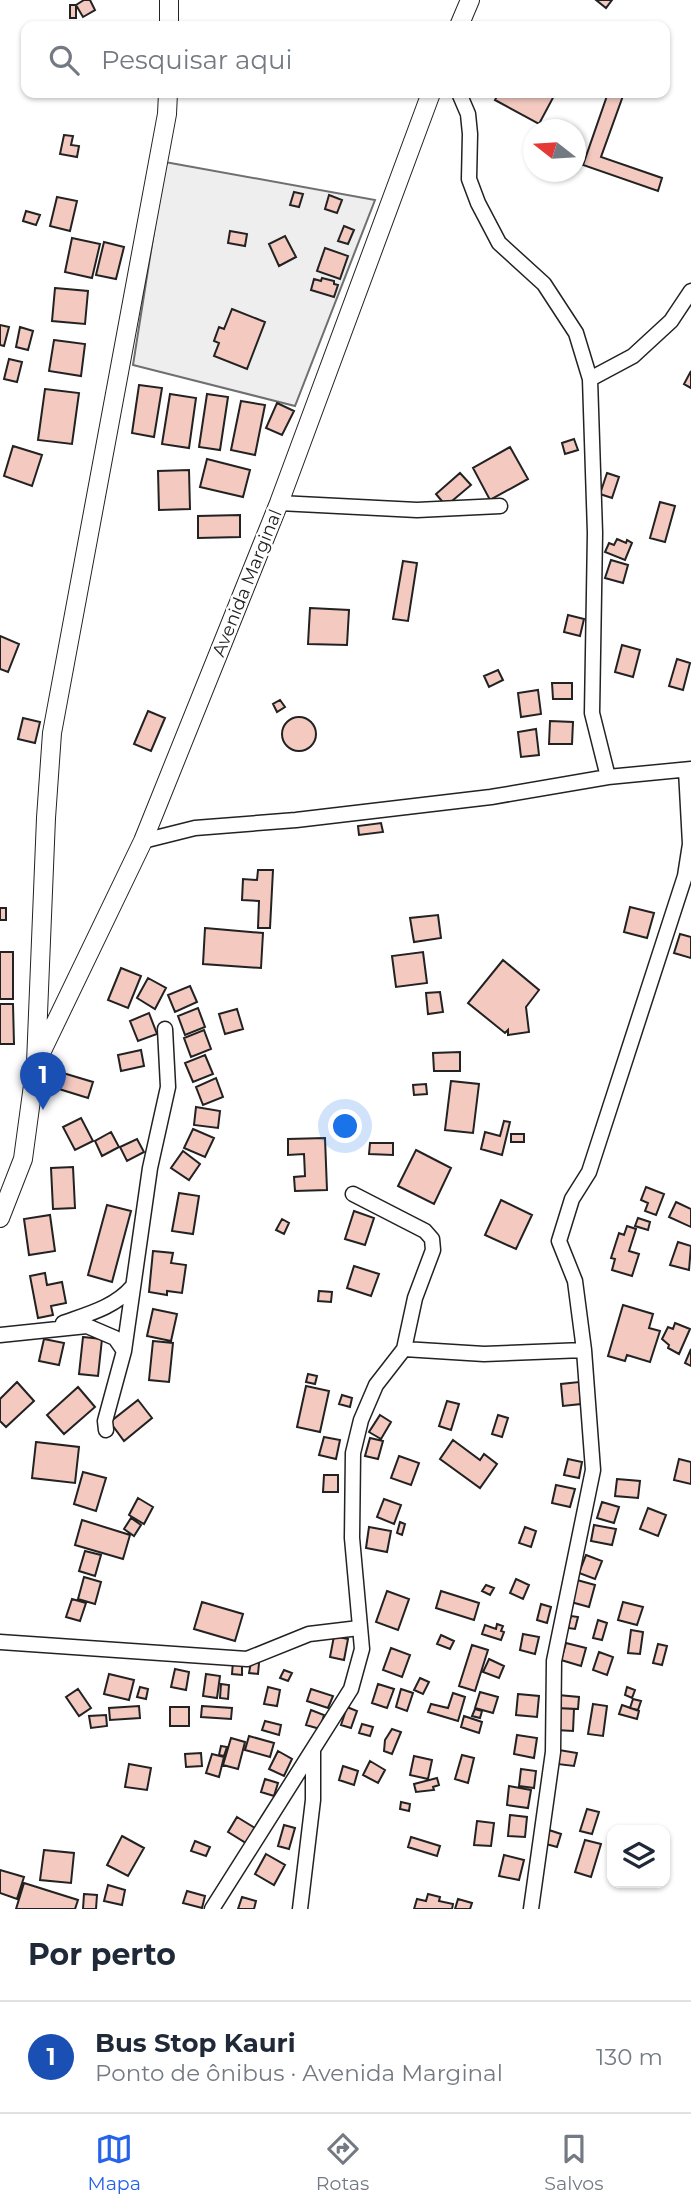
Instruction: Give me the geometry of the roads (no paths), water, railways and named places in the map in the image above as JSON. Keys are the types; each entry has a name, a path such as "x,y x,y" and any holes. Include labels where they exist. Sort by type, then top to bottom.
{"street":[{"path":"169,0 169,21"},
{"path":"461,21 470,0"},
{"name":"Avenida Marginal","path":"0,1218 23,1159 36,1063 52,733 124,354 168,98"},
{"name":"Avenida Marginal","path":"36,1063 143,841 279,503 429,98"},
{"path":"461,98 468,114 470,134 469,179 478,203 499,243 544,284 576,333 590,379 595,533 592,713 608,777"},
{"path":"590,379 633,356 671,321 691,291"},
{"path":"279,503 416,510 500,506"},
{"path":"143,841 195,828 296,820 491,797 608,777 688,770 690,844 685,876 589,1172 572,1199 559,1241 575,1280 584,1350 593,1469 554,1661 553,1752 531,1909"},
{"path":"106,1430 105,1421 124,1351 150,1168 169,1087 165,1029"},
{"path":"212,1909 351,1689 362,1649 352,1538 353,1453 361,1420 376,1385 404,1349 415,1298 433,1250 432,1239 425,1231 353,1194"},
{"path":"46,1330 114,1304 132,1287"},
{"path":"0,1335 87,1326 114,1338 124,1351"},
{"path":"404,1349 484,1354 584,1350"},
{"path":"0,1642 247,1659 309,1634 359,1628"},
{"path":"300,1909 313,1800 313,1751"}],"place":[{"name":"Bus Stop Kauri","path":"43,1110"}]}
